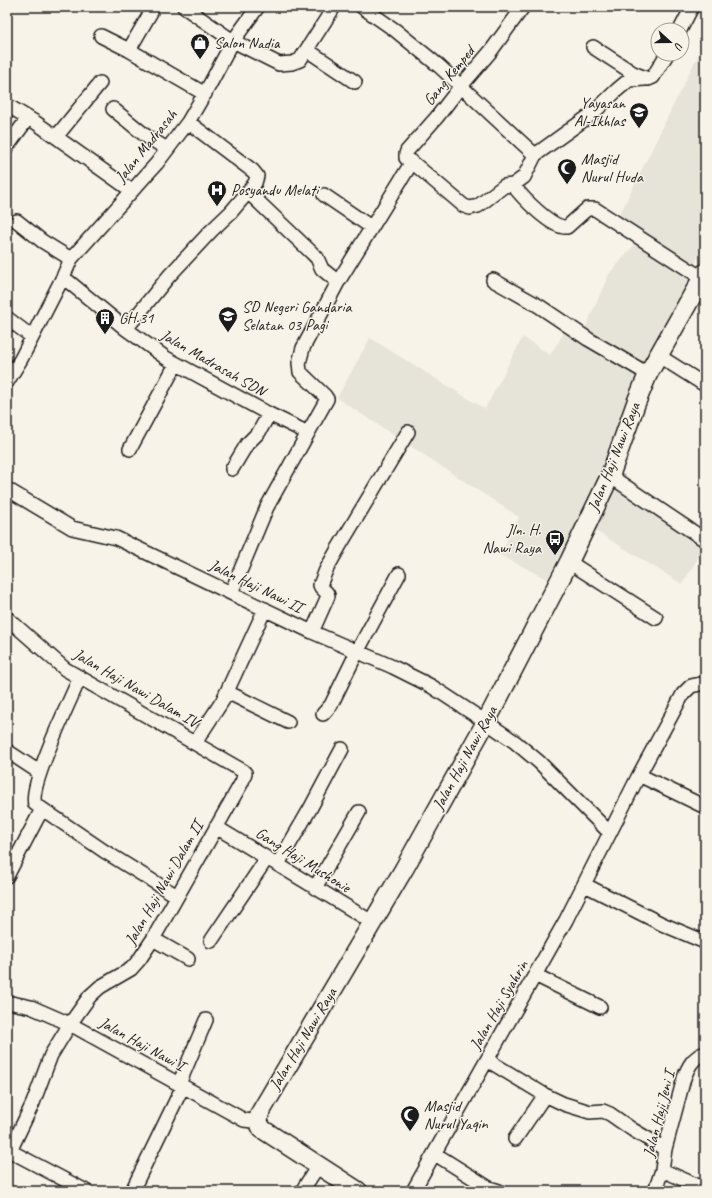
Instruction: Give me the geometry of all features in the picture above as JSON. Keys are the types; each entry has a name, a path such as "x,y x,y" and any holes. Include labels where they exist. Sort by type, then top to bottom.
{"street":[{"path":"129,50 151,12 150,7"},
{"path":"186,8 233,41 280,64 292,63 300,60 334,7"},
{"path":"362,7 396,30 461,86 535,156"},
{"name":"Gang Kemped","path":"412,162 406,158 407,151 438,117 461,86 491,51 523,7"},
{"path":"684,22 692,7"},
{"name":"Jalan Madrasah","path":"7,382 32,337 71,259 132,191 188,122 205,94 233,41 257,8"},
{"path":"101,36 129,50 205,94"},
{"path":"593,47 633,73 646,79"},
{"path":"307,50 355,82"},
{"path":"231,593 276,489 327,401 327,398 300,372 299,363 303,348 338,282 412,162 464,206 470,208 478,206 504,186 513,185 524,177 535,156 592,114 629,80 653,77 662,62"},
{"path":"56,137 100,83"},
{"path":"7,105 56,137 132,191"},
{"path":"113,109 146,136 167,149"},
{"path":"7,147 28,118"},
{"path":"126,329 169,276 231,212 255,183 257,176 253,171 188,122"},
{"path":"513,185 528,203 558,225 567,227 587,209 595,209 703,282"},
{"path":"248,192 312,253 317,258 322,269 338,282"},
{"path":"324,195 371,228"},
{"path":"17,221 42,241 71,259"},
{"name":"Jalan Madrasah SDN","path":"63,277 126,329 156,351 176,364 269,414 259,432 247,444 232,469"},
{"path":"493,280 539,306 588,338 648,374"},
{"name":"Jalan Haji Nawi Raya","path":"258,1121 260,1112 404,869 486,722 569,562 610,476 648,374 703,282"},
{"path":"7,318 32,337"},
{"path":"659,356 705,385"},
{"path":"130,449 176,364"},
{"path":"269,414 308,433"},
{"path":"312,632 328,596 320,585 326,570 408,432"},
{"path":"610,476 705,540"},
{"name":"Jalan Haji Nawi II","path":"7,489 72,528 116,538 312,632 393,667 431,686 486,722"},
{"path":"569,562 656,618"},
{"path":"323,714 331,704 399,574"},
{"path":"195,743 224,700 265,609"},
{"name":"Jalan Haji Nawi Dalam IV","path":"7,618 65,669 243,770 245,774 242,782"},
{"path":"80,677 39,772 34,802 104,851 177,896"},
{"name":"Jalan Haji Syahrin","path":"413,1191 585,885 610,833 683,694 691,686 705,683"},
{"path":"227,692 288,722"},
{"path":"486,722 515,742 539,762 610,833"},
{"path":"211,941 272,861 314,802 342,749"},
{"path":"7,751 39,772"},
{"path":"640,775 705,807"},
{"name":"Jalan Haji Nawi Dalam II","path":"86,1191 10,1151 33,1104 50,1055 90,996 100,987 130,969 142,955 153,939 242,782"},
{"path":"7,876 42,809"},
{"path":"315,888 359,812"},
{"name":"Gang Haji Mushonie","path":"216,827 372,922"},
{"path":"585,885 662,924 705,942"},
{"path":"153,939 188,959"},
{"path":"535,975 600,1007"},
{"name":"Jalan Haji Nawi I","path":"7,1002 31,1008 70,1024 244,1120 258,1121"},
{"path":"132,1191 181,1085 206,1020"},
{"name":"Jalan Haji Jeni I","path":"656,1191 662,1170 665,1149 684,1078 688,1067 695,1058 705,1053"},
{"path":"487,1060 545,1096 579,1110 604,1112 610,1114 632,1130 665,1149"},
{"path":"516,1139 545,1096"},
{"path":"258,1121 262,1129 358,1191"},
{"path":"435,1154 489,1188 499,1191"},
{"path":"302,1191 318,1166"},
{"path":"662,1170 705,1189"}],"shaded area":[{"path":"705,41 705,242 598,479 705,547 682,584 578,520 547,579 500,555 519,517 337,398 370,338 485,409 523,337 550,355 569,325 584,331 609,274 643,235 617,220"}],"place":[{"name":"Salon Nadia","path":"200,60"},
{"name":"Yayasan Al-Ikhlas","path":"639,129"},
{"name":"Masjid Nurul Huda","path":"567,185"},
{"name":"Posyandu Melati","path":"217,207"},
{"name":"SD Negeri Gandaria Selatan 03 Pagi","path":"228,333"},
{"name":"GH.31","path":"105,335"},
{"name":"Jln. H. Nawi Raya","path":"555,556"},
{"name":"Masjid Nurul Yaqin","path":"410,1132"}]}
